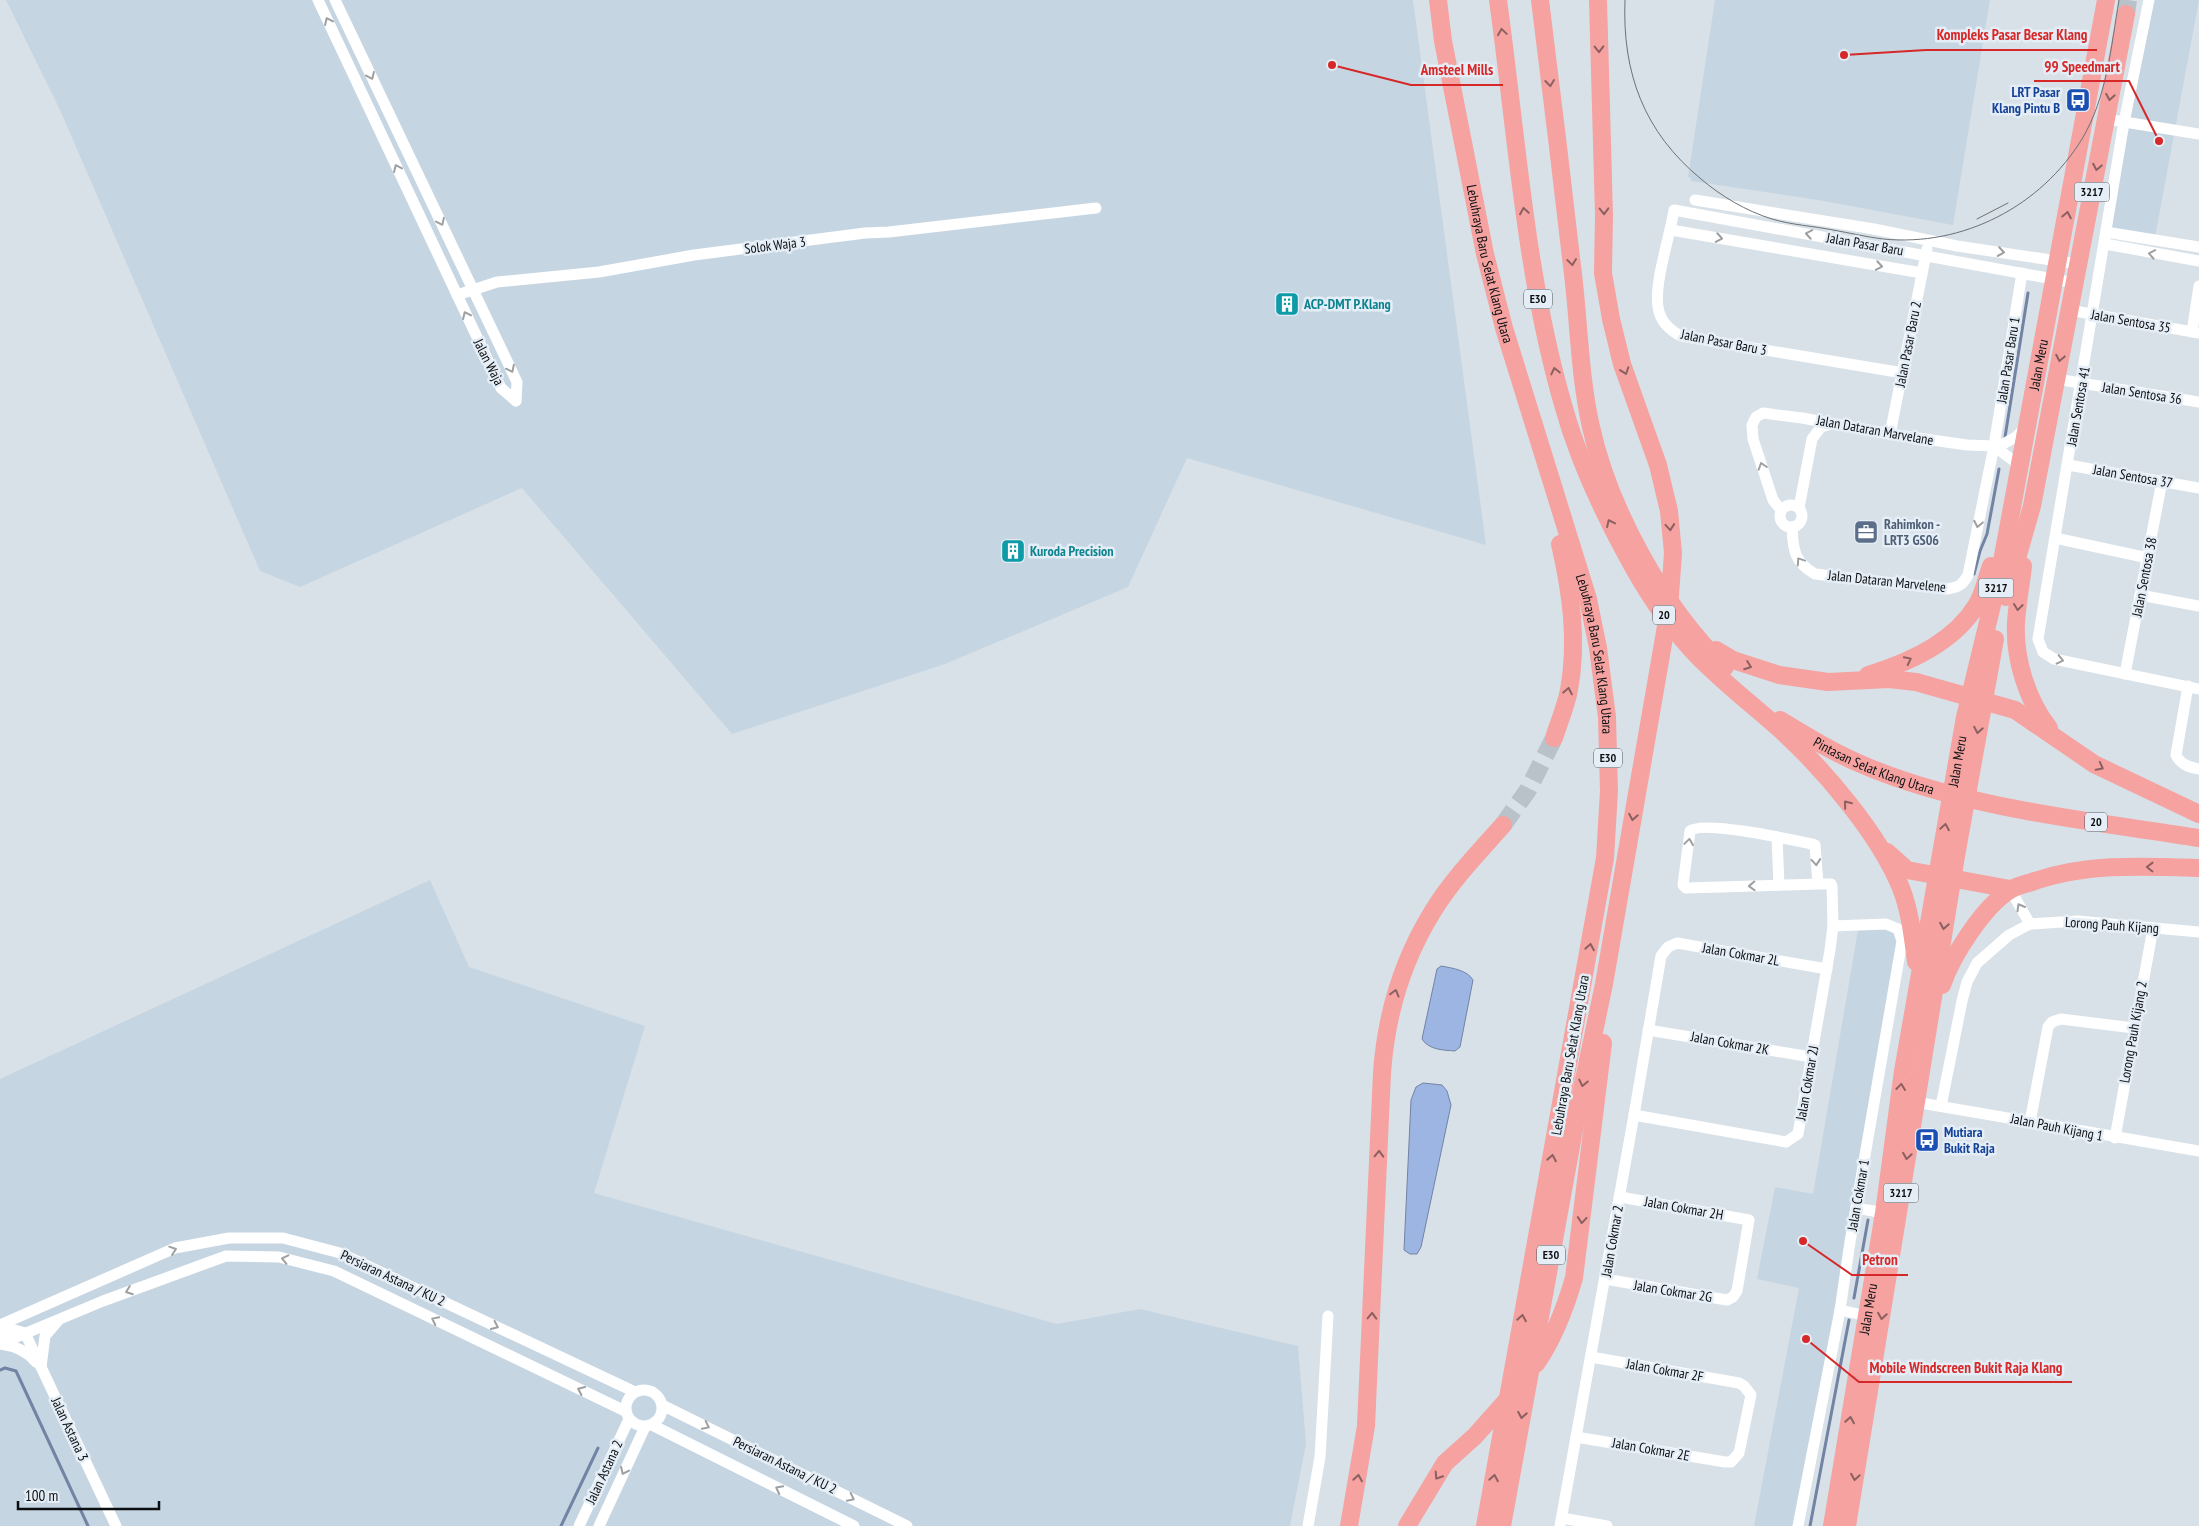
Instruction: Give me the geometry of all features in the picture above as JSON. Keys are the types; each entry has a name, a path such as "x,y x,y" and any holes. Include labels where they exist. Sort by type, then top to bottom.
{"highway":[{"name":"Lebuhraya Baru Selat Klang Utara","path":"1438,0 1443,41 1485,254 1504,328 1590,609 1598,648 1607,717 1609,791 1605,858 1485,1526"},
{"name":"E30","path":"1498,0 1518,169 1536,289 1564,409 1586,470 1626,555 1647,577"},
{"path":"1540,0 1590,426 1600,461 1647,577"},
{"name":"Lebuhraya Baru Selat Klang Utara","path":"1502,1526 1578,1108 1604,984 1669,609 1673,553 1669,511 1658,464 1622,364 1611,319 1603,273 1604,215 1598,0"},
{"name":"Jalan Meru","path":"1839,1525 1850,1508 1927,1031 1945,876 1976,699 2106,0"},
{"name":"Jalan Meru","path":"1976,699 2032,506 2126,14"},
{"path":"1537,435 1570,588 1572,610 1573,638 1569,690 1554,738"},
{"path":"1846,681 1906,661 1958,629 1977,605 2017,484"},
{"path":"2032,506 2016,625 2018,652 2033,702 2059,740"},
{"name":"20","path":"1647,577 1698,643 1715,673"},
{"path":"1698,643 1733,660 1779,675 1828,682 1889,680 1916,682 2015,710 2094,764 2199,814"},
{"name":"20","path":"1698,643 1797,730"},
{"path":"1715,673 1805,754 1897,862 1907,870 2010,889"},
{"name":"Pintasan Selat Klang Utara","path":"1715,673 1754,704 1841,755 1920,786 1993,804 2199,838"},
{"path":"1861,821 1880,849 1901,888 1912,932 1916,993"},
{"path":"1349,1526 1356,1495 1366,1426 1381,1082 1387,1029 1402,971 1433,910 1462,871 1503,825"},
{"path":"1927,1031 1947,970 1966,936 1989,909 2010,889 2074,870 2145,866 2199,868"},
{"name":"Jalan Meru","path":"1839,1525 1903,1071 1916,993 1945,876"},
{"path":"1407,1526 1446,1463 1475,1436 1533,1368 1553,1336 1565,1308 1574,1278 1578,1253 1599,1067 1608,1007 1604,984"}],"street":[{"name":"Jalan Waja","path":"318,0 501,388 516,401 517,382 335,0"},
{"name":"Jalan Sentosa 41","path":"2149,0 2124,122 2038,638 2039,646 2047,656 2054,659 2193,687"},
{"path":"2106,119 2199,134"},
{"path":"1695,200 1874,229 1953,245 2078,264"},
{"name":"Solok Waja 3","path":"457,295 498,282 599,272 703,254 865,233 889,232 1096,208"},
{"name":"Jalan Pasar Baru 3","path":"1674,210 1660,275 1658,306 1663,322 1671,331 1681,336 1902,373"},
{"name":"Jalan Pasar Baru","path":"1674,210 2074,283"},
{"path":"1671,230 1922,273"},
{"path":"2106,232 2199,247"},
{"name":"Jalan Pasar Baru 2","path":"1890,434 1929,240"},
{"path":"2105,244 2199,261"},
{"name":"Jalan Pasar Baru 1","path":"1988,476 2022,273"},
{"name":"Jalan Sentosa 35","path":"2069,310 2195,332 2199,286"},
{"name":"Jalan Sentosa 36","path":"2056,379 2199,402"},
{"name":"Jalan Dataran Marvelane","path":"1756,417 1763,413 1941,442 1994,446"},
{"name":"Jalan Dataran Marvelene","path":"1756,417 1752,424 1753,439 1773,500 1781,510 1779,517 1782,523 1792,527"},
{"path":"1802,418 1811,431 1812,440"},
{"path":"1812,440 1821,428 1832,424"},
{"path":"1994,446 2011,441 2028,426"},
{"name":"Jalan Dataran Marvelene","path":"1792,527 1801,522 1802,515 1799,508 1812,440"},
{"path":"1994,446 2015,462 2017,484"},
{"name":"Jalan Sentosa 37","path":"2068,465 2199,488"},
{"name":"Jalan Dataran Marvelene","path":"1792,527 1792,544 1797,559 1804,568 1815,574 1945,589 1957,588 1964,584 1968,575 1988,476"},
{"name":"Jalan Sentosa 38","path":"2125,674 2162,481"},
{"path":"1781,510 1790,505 1799,508"},
{"path":"2055,538 2148,558"},
{"path":"2140,595 2199,606"},
{"path":"2193,687 2176,755 2178,760 2194,768"},
{"path":"1714,827 1777,837 1815,845 1818,884 1686,888 1682,885 1692,829 1714,827"},
{"path":"1777,837 1779,885"},
{"name":"Jalan Cokmar 2J","path":"1634,1115 1786,1142 1798,1134 1833,926 1832,886 1831,884 1818,884"},
{"path":"2010,889 2030,924"},
{"name":"Lorong Pauh Kijang","path":"1941,1106 1967,982 1977,963 2009,935 2030,924 2078,921 2199,932"},
{"name":"Jalan Cokmar 1","path":"1798,1526 1840,1310 1902,941 1898,929 1889,925 1833,926"},
{"name":"Lorong Pauh Kijang 2","path":"2115,1138 2153,928"},
{"name":"Jalan Cokmar 2L","path":"1661,956 1676,943 1826,968"},
{"name":"Jalan Cokmar 2","path":"1561,1522 1620,1197 1661,956"},
{"path":"2030,1122 2048,1027 2052,1022 2061,1019 2134,1028"},
{"name":"Jalan Cokmar 2K","path":"1648,1030 1811,1057"},
{"name":"Jalan Pauh Kijang 1","path":"1915,1102 2199,1152"},
{"name":"Jalan Cokmar 2H","path":"1620,1197 1749,1220 1737,1291"},
{"path":"1856,1208 1884,1213"},
{"name":"Persiaran Astana / KU 2","path":"0,1325 175,1248 228,1238 283,1238 340,1253 635,1392"},
{"name":"Persiaran Astana / KU 2","path":"25,1333 226,1256 279,1257 334,1271 627,1415"},
{"path":"41,1367 30,1354 0,1340 11,1329 25,1333 32,1318 38,1314 94,1289 135,1265"},
{"name":"Jalan Cokmar 2G","path":"1605,1279 1726,1300 1733,1297 1737,1291"},
{"path":"1840,1310 1867,1316"},
{"path":"1308,1526 1320,1457 1328,1316"},
{"path":"41,1367 45,1336 60,1318"},
{"name":"Jalan Astana 3","path":"25,1333 116,1526"},
{"name":"Jalan Cokmar 2F","path":"1591,1357 1739,1383 1744,1386 1751,1395 1739,1453 1731,1462 1725,1462"},
{"path":"640,1390 652,1392 660,1399 662,1405 660,1416 648,1426 638,1426 627,1415 627,1400 635,1392 640,1390"},
{"name":"Persiaran Astana / KU 2","path":"662,1405 907,1526"},
{"name":"Jalan Astana 2","path":"579,1526 627,1415"},
{"name":"Persiaran Astana / KU 2","path":"648,1426 854,1526"},
{"name":"Jalan Astana 2","path":"599,1526 648,1426"},
{"name":"Jalan Cokmar 2E","path":"1576,1436 1725,1462"},
{"path":"1561,1522 1607,1526"}],"shaded area":[{"path":"6,0 1413,0 1486,545 1187,458 1128,587 945,664 732,734 522,488 300,587 260,571 60,110"},
{"path":"1715,0 1990,0 1953,225 1818,200 1691,181 1691,178 1688,177"},
{"path":"2153,0 2199,0 2155,237 2110,229"},
{"path":"430,880 469,967 645,1026 594,1193 1057,1324 1140,1309 1298,1346 1306,1444 1290,1526 0,1526 0,1079"},
{"path":"1890,929 1899,940 1834,1322 1795,1526 1754,1526 1799,1288 1757,1279 1775,1187 1813,1194 1858,930"}],"water":[{"path":"1441,966 1463,972 1473,980 1460,1047 1455,1051 1432,1047 1422,1039 1437,969"},
{"path":"1423,1083 1442,1085 1447,1091 1451,1105 1421,1247 1417,1254 1410,1254 1404,1250 1411,1100 1416,1087"}],"waterway":[{"path":"2005,437 2028,293"},
{"path":"1974,574 1987,534 1999,469"},
{"path":"1854,1298 1868,1220"},
{"path":"1810,1526 1849,1320"},
{"path":"0,1370 5,1368 16,1371 88,1526"},
{"path":"561,1526 598,1448"}],"tunnel":[{"path":"2126,14 2128,0"},
{"path":"1503,825 1528,790 1554,738"}],"tram line":[{"path":"1625,0 1625,27 1628,52 1640,99 1651,121 1665,141 1681,161 1701,179 1734,202 1772,219 1883,239 1913,240 1942,236 1970,229 1997,217 2022,202 2045,184 2065,163 2082,139 2103,89 2119,0"},
{"path":"1977,219 2008,203"}],"place":[{"name":"Kompleks Pasar Besar Klang","path":"1844,55"},
{"name":"Amsteel Mills","path":"1332,65"},
{"name":"LRT Pasar Klang Pintu B","path":"2078,100"},
{"name":"99 Speedmart","path":"2159,141"},
{"name":"ACP-DMT P.Klang","path":"1287,304"},
{"name":"Rahimkon - LRT3 GS06","path":"1866,532"},
{"name":"Kuroda Precision","path":"1013,551"},
{"name":"Mutiara Bukit Raja","path":"1927,1140"},
{"name":"Petron","path":"1803,1241"},
{"name":"Mobile Windscreen Bukit Raja Klang","path":"1806,1339"}]}
